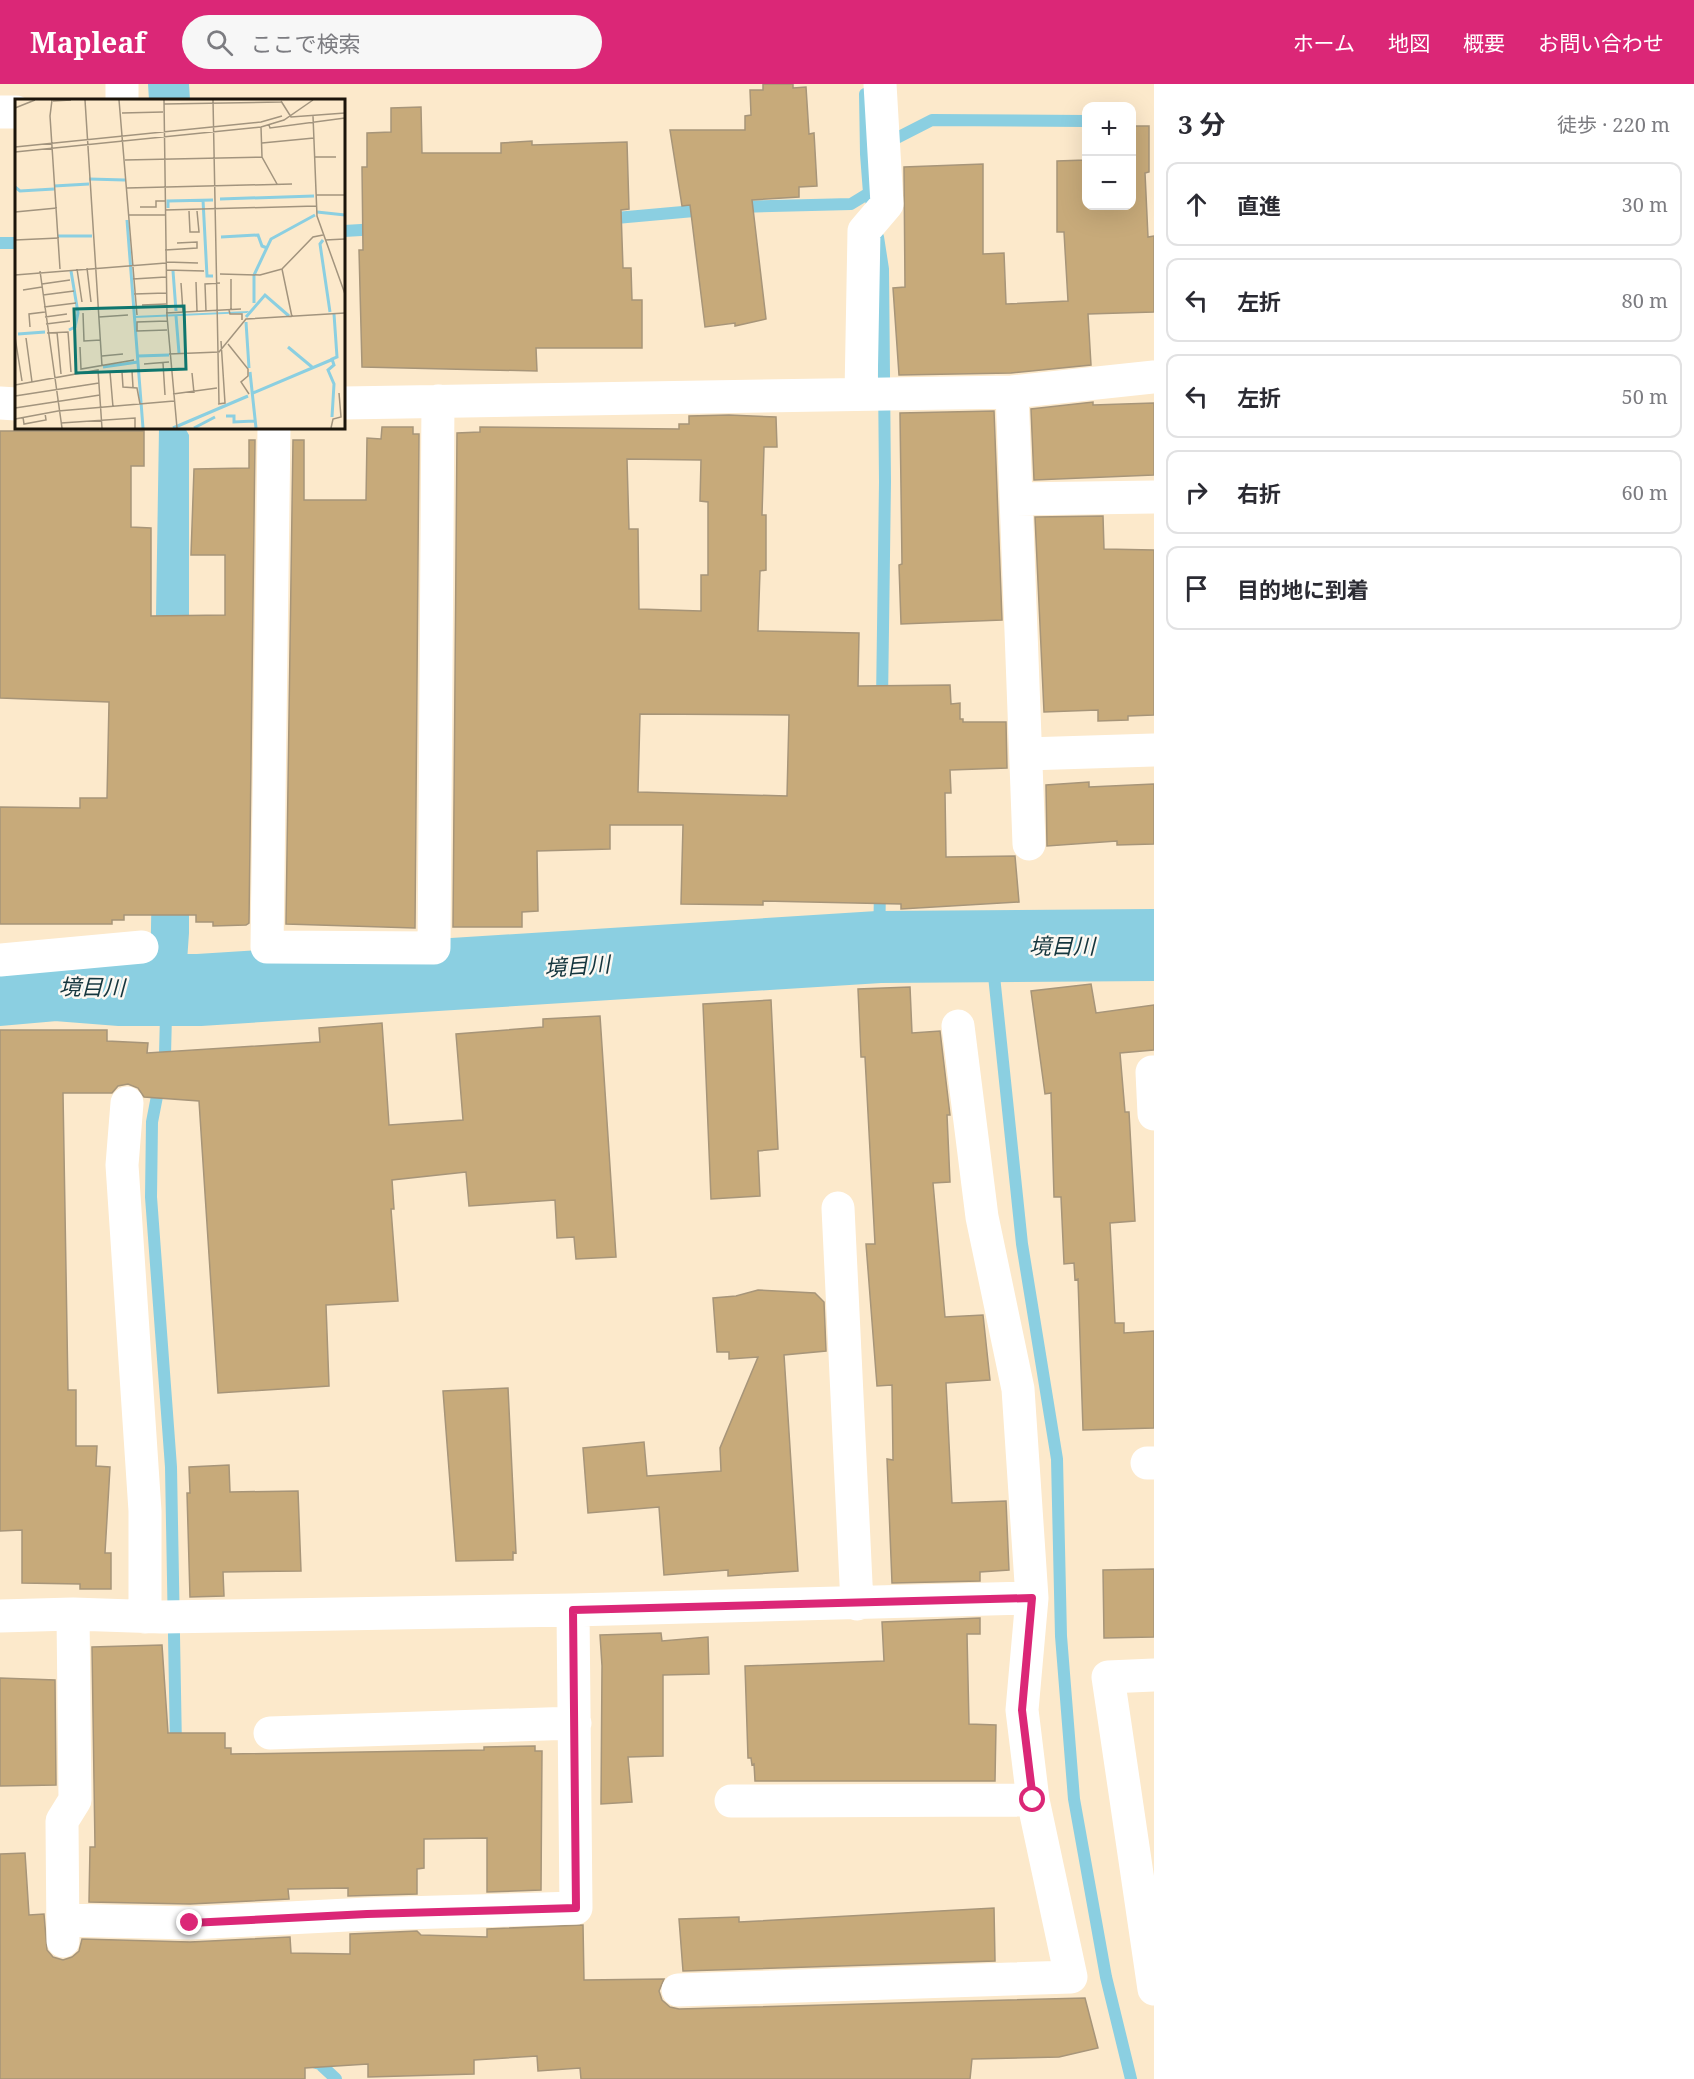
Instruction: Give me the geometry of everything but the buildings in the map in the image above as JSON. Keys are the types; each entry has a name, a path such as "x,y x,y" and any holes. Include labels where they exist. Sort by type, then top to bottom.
{"street":[{"path":"878,393 864,231 887,204 880,84"},
{"path":"345,404 1012,392 1154,377"},
{"path":"1012,392 1029,844"},
{"path":"274,429 267,947 434,948 438,401"},
{"path":"0,403 15,404"},
{"path":"1016,499 1154,497"},
{"path":"1026,754 1154,750"},
{"path":"0,960 142,947"},
{"path":"678,1990 1071,1977 1033,1800 1022,1710 1032,1598 1018,1389 982,1217 958,1026"},
{"path":"1154,1072 1154,1114"},
{"path":"127,1103 122,1165 145,1511 164,1617"},
{"path":"838,1208 857,1604"},
{"path":"0,1617 73,1614 164,1617 573,1610 1032,1598"},
{"path":"73,1614 75,1800 62,1821 63,1930 367,1914 576,1908 573,1610"},
{"path":"1154,1675 1108,1677 1154,1989"},
{"path":"270,1733 575,1723"},
{"path":"731,1801 1033,1800"}],"water":[{"path":"148,84 189,84 190,99 149,99"},
{"path":"159,429 186,429 189,435 189,933 185,990 150,990"}],"waterway":[{"path":"865,94 866,154 869,193 874,211"},
{"path":"885,144 932,120 1082,121"},
{"path":"737,207 851,204 869,193"},
{"path":"605,219 705,210"},
{"path":"345,231 378,229"},
{"path":"878,237 883,269 885,482 882,702"},
{"path":"0,243 15,243"},
{"path":"879,947 880,888"},
{"name":"境目川","path":"0,990 57,985 121,990 199,990 879,947 1154,945"},
{"path":"991,947 1022,1244 1057,1459 1061,1636 1074,1799 1106,1977 1131,2079"},
{"path":"167,975 165,1055 152,1122 151,1197 171,1467 176,1747"},
{"path":"310,2061 320,2064 336,2079"}],"route":[{"path":"190,1923 367,1914 576,1908 573,1610 1032,1598 1022,1710 1033,1800"}]}
